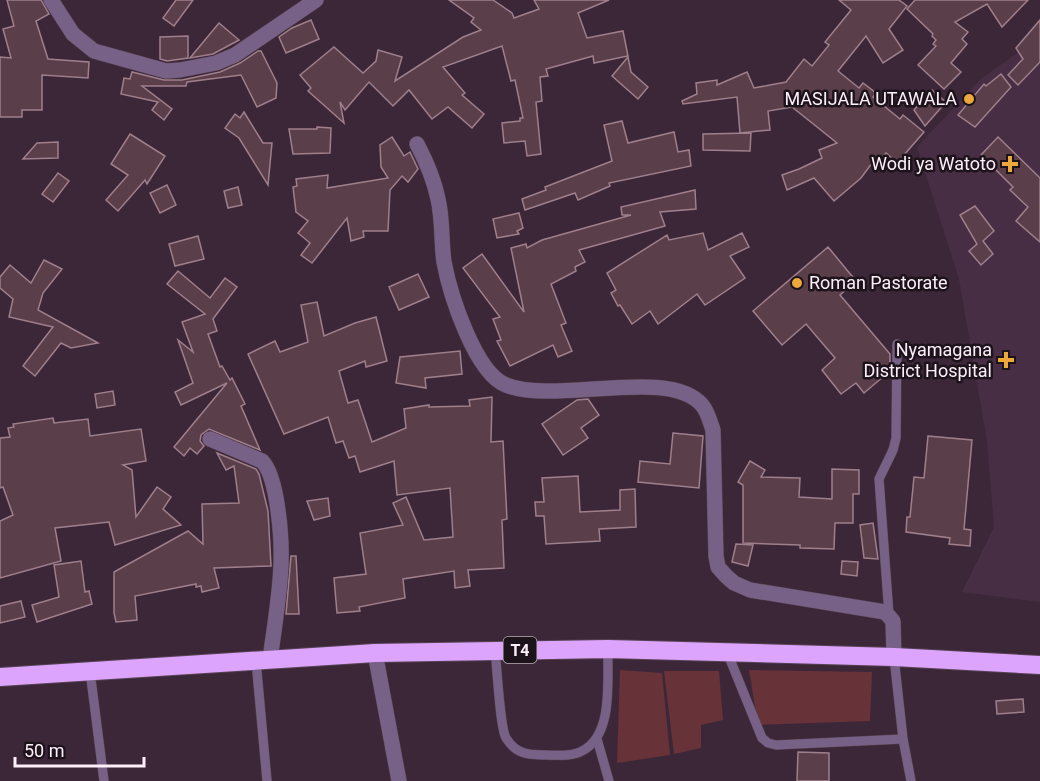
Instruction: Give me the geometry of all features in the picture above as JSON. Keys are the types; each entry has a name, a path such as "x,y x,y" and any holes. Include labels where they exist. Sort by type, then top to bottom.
{"highway":[{"name":"T4","path":"0,677 375,654 608,649 894,657 1040,665"}],"street":[{"path":"51,0 73,34 94,51 166,70 180,70 216,63 235,55 316,0"},
{"path":"417,144 430,169 438,199 449,285 484,368 505,385 535,391 657,388 678,390 693,398 708,414 713,430 714,542 718,567 734,584 750,590 878,609 894,621 894,657"},
{"path":"210,439 262,461 267,466 275,491 282,562 263,660"},
{"path":"375,654 399,781"}],"lane":[{"path":"889,615 879,479 893,450 896,438 897,344"},
{"path":"495,651 504,735 515,750 529,755 581,752 597,739 605,720 608,649"},
{"path":"727,652 762,738 768,743 776,745 903,739"},
{"path":"894,657 903,739 911,781"},
{"path":"263,660 267,781"},
{"path":"90,672 104,781"},
{"path":"597,739 609,781"}],"shaded area":[{"name":"Nyamagana District Hospital","path":"1040,37 1040,602 962,592 994,527 987,441 959,279 917,147 982,78"},
{"path":"620,670 662,673 670,755 617,763"},
{"path":"749,670 872,672 870,721 758,725"},
{"path":"664,671 719,671 723,720 701,725 701,748 674,754"}],"building":[{"path":"7,0 41,0 49,14 36,21 48,59 89,62 88,78 42,75 42,110 22,110 22,117 0,117 0,57 11,58 3,29 14,26"},
{"path":"176,0 193,0 174,26 163,18"},
{"path":"449,0 493,0 512,13 514,18 539,9 534,0 609,0 578,13 587,38 623,31 628,56 594,63 593,56 546,69 548,76 540,77 542,101 536,102 541,154 527,156 525,141 504,143 502,123 520,121 520,118 523,118 515,80 511,81 502,46 443,67 465,93 462,95 484,114 472,128 448,107 432,119 409,90 393,106 369,82 345,110 340,102 344,123 308,91 311,88 300,75 334,47 363,73 376,61 378,50 402,57 395,81 463,37 481,30 471,22 474,18"},
{"path":"839,0 899,0 907,6 889,29 903,50 883,63 866,36 838,71 859,88 863,83 876,93 873,97 900,119 903,115 924,132 897,163 886,153 880,162 875,159 861,178 834,201 814,178 787,190 782,175 822,158 819,150 837,143 792,107 768,111 770,130 740,133 737,97 683,104 682,101 697,94 696,83 717,80 717,85 747,72 754,88 786,82 804,59 812,66 829,45 825,42 851,10"},
{"path":"915,0 1028,0 1002,27 987,4 955,22 968,32 962,39 967,44 951,63 961,72 944,89 918,65 936,46 933,44 936,40 933,34 907,9"},
{"path":"311,20 319,39 286,53 279,37 292,28"},
{"path":"1040,20 1040,62 1018,85 1008,75 1023,59 1016,48"},
{"path":"219,23 239,40 213,54 190,58"},
{"path":"188,36 188,58 167,61 160,59 160,37"},
{"path":"261,51 277,83 276,98 257,107 241,75 187,82 186,86 142,86 172,109 164,120 152,110 158,102 121,94 124,78 130,79 132,72 164,80 182,80 220,72"},
{"path":"628,57 631,72 648,87 638,99 612,76"},
{"path":"1001,74 1011,87 975,127 958,115 984,84 986,86"},
{"path":"932,90 946,102 925,126 914,110"},
{"path":"244,112 263,143 272,143 268,185 239,138 225,128 235,114 240,118"},
{"path":"622,121 628,143 674,132 678,152 689,150 691,166 609,183 610,186 578,200 575,193 525,210 522,199 546,190 545,187 612,161 604,125"},
{"path":"317,127 331,128 330,153 293,154 289,129 317,129"},
{"path":"751,133 750,151 703,150 703,134"},
{"path":"130,134 165,156 147,184 145,180 118,211 106,200 128,175 111,164"},
{"path":"392,137 404,156 410,152 418,169 408,182 402,176 390,190 388,231 363,231 364,237 351,241 347,218 312,263 301,255 310,243 298,233 308,221 296,212 293,187 297,186 296,179 328,175 327,188 388,178 381,167 380,145"},
{"path":"998,137 1040,178 1040,242 1016,221 1028,207 1010,190 1013,187 981,155"},
{"path":"58,142 58,158 23,159 37,143"},
{"path":"58,173 69,181 53,202 42,194"},
{"path":"167,185 176,205 160,213 150,193"},
{"path":"238,187 242,205 228,208 224,191"},
{"path":"695,190 696,209 660,212 665,226 579,250 585,262 575,267 576,271 551,284 566,323 561,325 572,351 558,357 553,345 510,366 497,341 501,340 493,319 500,317 463,268 482,254 524,312 511,248 526,244 527,248 542,240 631,215 622,215 621,207"},
{"path":"975,206 994,231 983,241 993,254 981,265 969,251 977,244 960,215"},
{"path":"519,213 523,228 517,231 519,234 497,238 493,219"},
{"path":"703,233 708,250 742,233 749,247 730,256 745,278 705,305 697,294 658,324 650,311 632,324 611,293 616,290 607,273 667,235 669,240"},
{"path":"198,236 204,259 175,266 169,244"},
{"path":"828,247 856,281 840,295 890,354 890,371 864,393 856,383 841,394 822,370 835,358 806,324 782,345 753,311"},
{"path":"44,260 62,269 43,293 38,310 98,343 71,348 61,343 35,376 23,366 53,327 9,317 13,299 0,288 0,277 10,265 31,283"},
{"path":"178,271 210,298 225,278 237,287 213,319 217,331 208,334 220,367 222,366 230,380 232,378 245,404 241,406 260,450 209,429 201,435 200,441 204,446 197,454 190,448 184,456 174,447 227,383 181,405 175,392 193,383 178,340 193,352 182,322 205,314 167,284"},
{"path":"418,274 429,297 399,310 389,287"},
{"path":"317,302 324,336 376,317 387,361 366,367 365,361 339,371 348,403 358,400 372,442 406,428 404,409 429,405 429,407 470,406 469,400 492,397 491,442 503,441 507,519 502,520 504,568 468,570 470,586 455,588 454,571 403,579 405,598 359,607 360,611 337,613 334,578 366,574 360,533 403,525 393,503 406,497 424,540 453,537 450,488 397,495 394,461 360,472 355,456 349,458 343,441 336,443 328,417 284,434 248,354 275,341 280,352 308,342 301,305"},
{"path":"460,351 462,374 425,378 426,388 396,383 400,357"},
{"path":"113,391 115,405 97,408 95,394"},
{"path":"588,399 599,415 581,428 588,438 563,455 542,424 577,400"},
{"path":"53,418 54,423 88,419 90,436 141,429 146,461 123,465 132,470 136,517 157,487 171,497 163,509 181,525 115,545 109,522 55,528 61,561 0,578 0,521 13,515 3,487 0,488 0,438 10,437 8,428 14,427 13,424"},
{"path":"673,433 703,436 699,488 638,482 640,461 670,464"},
{"path":"928,436 972,440 964,529 971,530 970,546 949,544 950,538 906,532 914,477 924,478"},
{"path":"217,453 256,469 259,474 268,511 271,566 214,568 219,588 202,592 201,586 196,587 196,584 135,596 137,620 116,622 114,572 188,531 203,544 202,504 239,503 234,466 226,470"},
{"path":"750,461 765,470 761,477 800,478 799,497 832,499 832,469 859,470 859,494 853,494 853,523 835,523 834,549 743,543 743,485 738,482"},
{"path":"578,476 580,512 620,510 620,490 635,489 636,527 599,529 600,541 546,544 544,516 536,516 535,502 544,502 542,478"},
{"path":"328,498 330,516 314,520 307,501"},
{"path":"873,523 878,559 864,558 860,525"},
{"path":"736,544 753,545 748,566 732,562"},
{"path":"291,556 296,556 299,614 286,614"},
{"path":"81,561 85,592 89,591 92,604 37,622 32,605 59,597 54,565"},
{"path":"842,561 858,562 857,576 841,574"},
{"path":"21,601 25,617 0,623 0,606"},
{"path":"1023,699 1024,712 997,714 996,701"},
{"path":"798,752 829,753 829,781 797,781"}],"place":[{"name":"MASIJALA UTAWALA","path":"969,99"},
{"name":"Wodi ya Watoto","path":"1010,164"},
{"name":"Roman Pastorate","path":"797,283"},
{"name":"Nyamagana District Hospital","path":"1006,360"}]}
